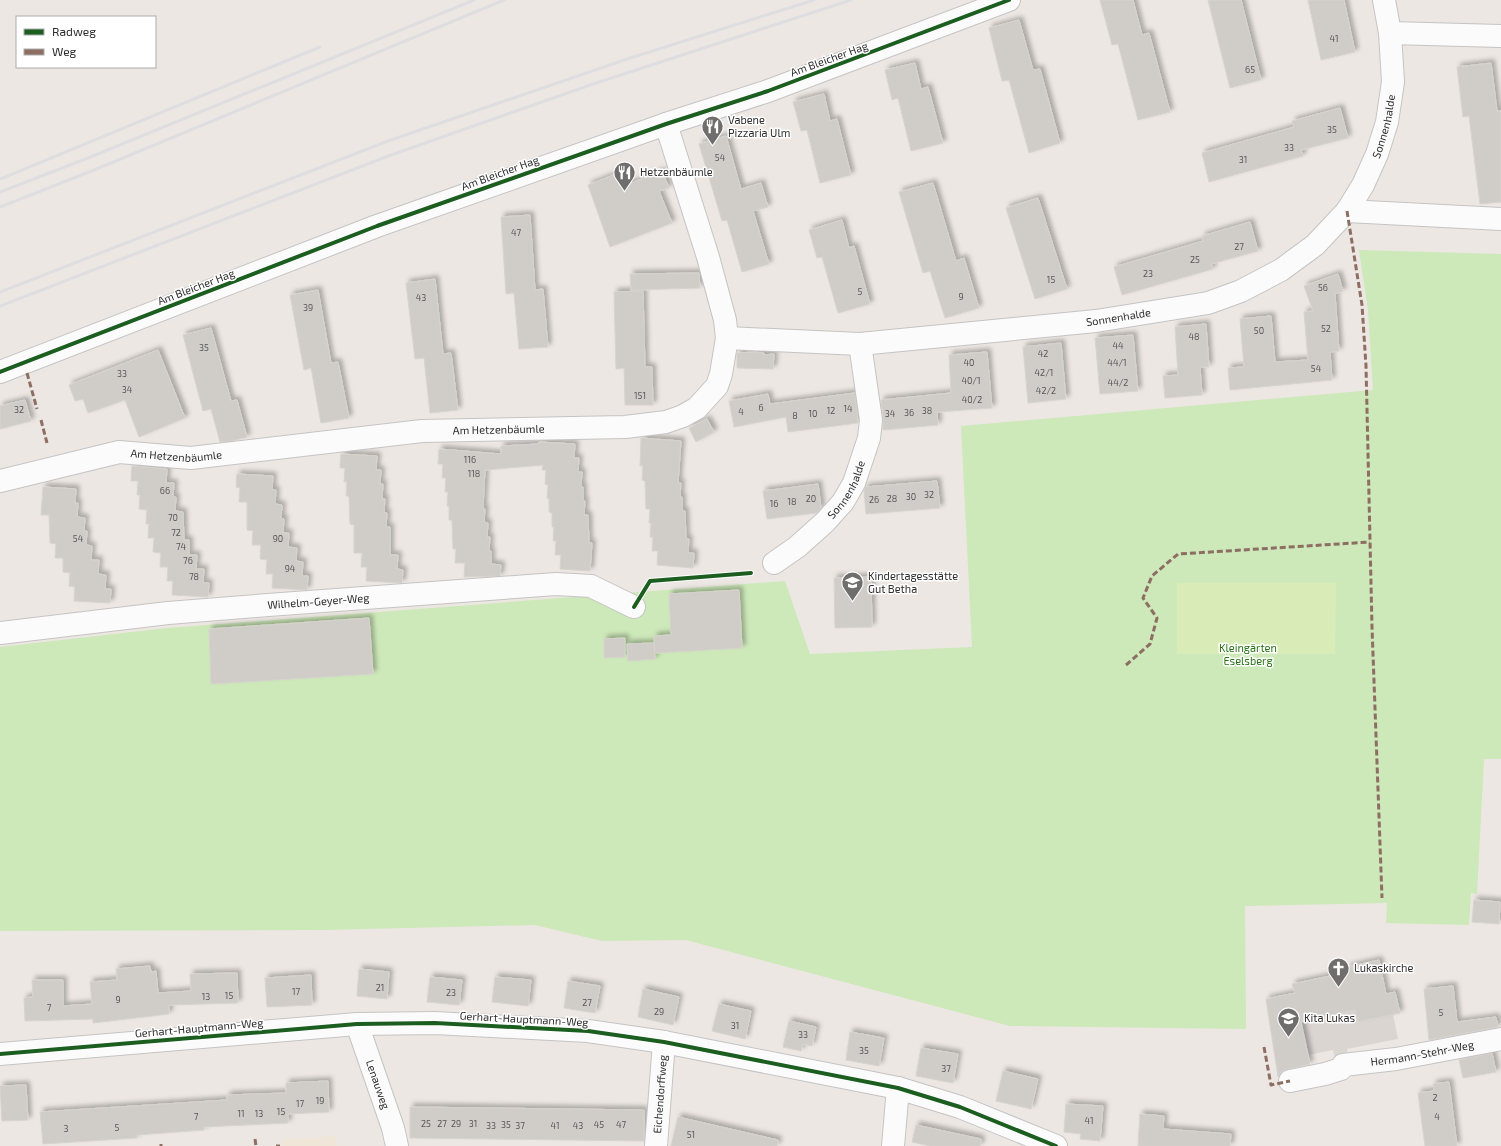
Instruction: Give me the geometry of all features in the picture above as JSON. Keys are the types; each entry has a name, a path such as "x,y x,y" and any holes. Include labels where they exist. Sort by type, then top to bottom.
{"street":[{"name":"Am Bleicher Hag","path":"0,372 40,358 377,226 666,124 827,70 1009,0"},
{"name":"Sonnenhalde","path":"727,338 860,344 1096,321 1208,303 1241,291 1281,270 1315,245 1347,211 1363,185 1377,154 1387,122 1393,82 1390,33 1384,0"},
{"path":"1390,33 1501,36"},
{"name":"Am Hetzenbäumle","path":"0,481 119,452 191,458 422,431 625,427 666,422 683,416 697,408 710,396 722,374 727,338 725,320 712,271 666,124"},
{"path":"1347,211 1501,219"},
{"name":"Sonnenhalde","path":"774,563 797,547 825,522 842,502 854,483 869,438 871,420 860,344"},
{"name":"Wilhelm-Geyer-Weg","path":"0,633 268,604 556,584 591,586 634,607"},
{"name":"Gerhart-Hauptmann-Weg","path":"0,1054 357,1024 435,1023 588,1031 664,1042 898,1088 960,1107 1056,1146"},
{"name":"Lenauweg","path":"357,1024 393,1128 397,1146"},
{"name":"Hermann-Stehr-Weg","path":"1290,1081 1342,1069 1343,1065 1396,1059 1501,1039"},
{"name":"Eichendorffweg","path":"656,1146 664,1042"},
{"path":"893,1146 898,1088"}],"shaded area":[{"path":"1355,1010 1358,1022 1393,1014 1398,1039 1347,1049 1348,1056 1335,1059 1333,1050 1308,1055 1301,1022"},
{"path":"336,1136 337,1146 283,1146 282,1140"}],"green space":[{"name":"Kleingärten Eselsberg","path":"1359,250 1501,254 1501,759 1484,759 1477,894 1471,893 1469,925 1386,923 1387,903 1245,906 1246,1029 1010,1026 686,940 602,941 535,925 325,930 0,931 0,647 167,628 785,581 810,654 972,647 961,426 1373,390 1368,311"},
{"path":"1177,583 1336,583 1335,654 1177,654"}],"building":[{"path":"1100,0 1133,0 1142,35 1149,33 1170,112 1138,120 1118,44 1112,45"},
{"path":"1208,0 1241,0 1261,80 1230,88"},
{"path":"1308,0 1344,0 1355,52 1321,60"},
{"path":"1019,20 1033,70 1040,69 1060,143 1029,153 1009,80 1002,81 989,28"},
{"path":"915,63 921,89 928,87 943,143 911,151 898,98 892,100 885,70"},
{"path":"1491,63 1497,111 1501,111 1501,202 1480,204 1469,116 1463,117 1457,67"},
{"path":"824,94 830,121 837,119 851,175 820,183 807,130 801,131 793,102"},
{"path":"1340,108 1348,138 1301,150 1303,156 1209,182 1202,153 1294,127 1292,121"},
{"path":"726,136 741,189 761,183 768,207 753,211 769,264 742,272 727,220 722,221 699,144"},
{"path":"624,171 629,184 662,171 669,188 659,191 672,223 610,247 588,185"},
{"path":"933,183 956,261 964,258 979,308 945,318 930,271 923,273 899,192"},
{"path":"1038,198 1067,289 1035,299 1006,208"},
{"path":"530,215 535,290 543,289 548,347 519,349 514,293 506,294 501,217"},
{"path":"842,220 849,248 854,246 870,304 838,313 822,257 817,258 809,230"},
{"path":"1250,222 1258,251 1211,264 1213,269 1122,295 1114,267 1203,241 1202,236"},
{"path":"699,273 700,288 631,290 630,274"},
{"path":"1338,274 1343,291 1335,294 1339,351 1330,352 1332,380 1230,390 1228,368 1244,367 1240,319 1271,316 1275,362 1308,360 1304,312 1313,311 1304,286"},
{"path":"435,279 443,354 451,353 458,410 430,413 424,358 415,359 406,283"},
{"path":"318,290 331,363 338,362 349,418 321,423 311,368 304,370 290,295"},
{"path":"643,291 645,367 652,367 653,405 625,405 624,368 616,369 614,292"},
{"path":"1206,324 1209,367 1200,367 1202,395 1165,398 1163,376 1178,375 1175,327"},
{"path":"211,328 231,401 237,400 247,437 232,441 220,442 211,409 203,411 183,335"},
{"path":"1133,335 1138,391 1100,394 1095,338"},
{"path":"1061,343 1066,399 1028,403 1023,347"},
{"path":"158,350 185,418 139,437 125,400 88,413 83,399 75,401 69,385"},
{"path":"987,352 992,408 937,412 938,425 883,430 881,400 951,393 949,355"},
{"path":"737,353 764,353 764,355 774,354 773,369 737,368"},
{"path":"855,393 858,423 788,432 786,417 734,427 729,401 768,394 770,404"},
{"path":"25,400 31,421 0,429 0,406"},
{"path":"707,419 714,432 696,442 689,428"},
{"path":"641,438 681,441 678,483 681,483 680,497 682,497 682,511 685,511 686,539 689,539 688,553 694,553 693,568 657,565 658,551 652,551 653,537 650,537 651,523 649,523 650,509 646,509 645,481 642,480 643,466 640,466"},
{"path":"539,442 575,444 574,458 579,458 578,472 582,472 581,487 583,487 583,501 585,501 584,515 588,515 589,543 592,543 590,571 560,569 561,555 555,555 556,541 553,541 554,527 552,527 552,513 549,512 549,499 547,498 548,485 545,484 546,470 542,470 543,465 485,470 483,508 485,509 484,522 488,523 487,537 490,537 489,551 491,551 491,564 501,565 500,576 464,577 465,563 455,563 456,549 453,549 452,520 449,520 449,506 447,506 448,492 445,492 446,478 442,478 443,464 438,464 439,449 501,454 501,446 539,444"},
{"path":"341,454 377,456 376,470 381,470 380,484 383,484 382,498 385,499 384,512 387,513 386,527 390,527 390,555 398,555 397,569 403,570 402,583 366,581 367,567 361,567 362,553 354,553 354,525 350,524 349,496 346,496 347,482 344,482 345,468 340,468"},
{"path":"132,466 167,469 166,483 174,483 173,497 176,497 175,511 183,512 184,540 189,540 189,555 197,555 196,569 204,569 203,583 209,583 208,597 172,595 173,581 167,581 168,567 160,567 161,553 153,552 154,538 148,538 149,524 146,524 147,510 139,509 140,495 137,495 138,481 131,481"},
{"path":"237,474 273,476 272,490 276,490 275,504 282,505 281,518 284,519 283,533 289,533 288,547 297,548 296,561 303,562 302,576 308,576 307,590 272,588 273,574 266,574 267,560 260,559 261,545 252,545 253,531 247,530 247,502 239,502 240,488 236,487"},
{"path":"937,481 940,508 866,514 864,491 866,487"},
{"path":"818,484 821,508 816,513 767,519 763,491"},
{"path":"43,487 76,489 75,503 78,503 77,517 85,518 84,531 87,531 86,545 92,546 91,560 99,560 98,574 106,575 105,589 111,589 110,603 74,601 75,587 69,586 70,573 63,572 63,558 55,558 56,544 50,543 49,515 41,515"},
{"name":"Kindertagesstätte Gut Betha","path":"871,577 872,627 835,628 834,578"},
{"path":"739,590 742,648 655,653 654,636 671,635 669,594"},
{"path":"369,618 373,674 211,684 209,629"},
{"path":"625,638 625,657 604,658 604,639"},
{"path":"654,643 655,659 628,661 627,644"},
{"path":"1474,900 1500,902 1499,924 1472,922"},
{"name":"Lukaskirche","path":"1379,960 1386,994 1395,992 1400,1013 1358,1022 1355,1010 1301,1022 1310,1064 1282,1071 1278,1077 1266,999 1295,993 1292,984 1349,972 1347,967"},
{"path":"150,966 151,972 156,971 158,993 191,991 190,974 237,973 238,1003 169,1005 169,1014 93,1023 93,1019 25,1021 24,998 33,997 32,980 63,980 63,1006 92,1004 90,982 117,980 116,969"},
{"path":"359,969 389,972 387,999 357,996"},
{"path":"311,975 312,1005 267,1007 265,978"},
{"path":"430,977 462,980 459,1005 427,1002"},
{"path":"495,977 531,980 528,1006 492,1002"},
{"path":"568,981 600,986 595,1013 564,1008"},
{"path":"1453,986 1457,1022 1496,1017 1498,1027 1429,1040 1424,989"},
{"path":"643,989 679,997 673,1025 638,1017"},
{"path":"719,1004 751,1011 745,1039 712,1031"},
{"path":"789,1021 816,1027 812,1046 803,1044 801,1051 783,1047"},
{"path":"850,1032 884,1038 879,1066 846,1060"},
{"path":"921,1048 958,1054 953,1083 916,1076"},
{"path":"1492,1053 1496,1072 1463,1078 1459,1060"},
{"path":"1003,1071 1038,1079 1031,1109 996,1101"},
{"path":"328,1081 329,1112 288,1114 288,1123 204,1127 204,1130 137,1135 137,1138 43,1144 40,1112 227,1100 227,1095 286,1093 286,1083"},
{"path":"1449,1082 1457,1146 1425,1146 1418,1093 1434,1091 1433,1084"},
{"path":"26,1085 28,1120 2,1121 0,1086"},
{"path":"1066,1104 1103,1106 1100,1141 1080,1139 1081,1134 1064,1132"},
{"path":"410,1107 644,1110 644,1141 410,1138"},
{"path":"1140,1114 1164,1116 1163,1129 1231,1134 1230,1146 1138,1146"},
{"path":"678,1117 778,1140 777,1146 671,1146"},
{"path":"916,1125 981,1139 980,1146 930,1146 912,1142"}],"railway":[{"path":"0,192 88,158 474,0"},
{"path":"0,207 94,170 504,0"},
{"path":"0,292 388,141 627,59 814,0"},
{"path":"0,306 391,155 596,83 851,0"},
{"path":"0,179 320,47"}],"marked path":[{"path":"1347,211 1362,305 1366,366 1372,627 1382,898"},
{"path":"27,373 37,409"},
{"path":"41,420 47,443"},
{"path":"1126,665 1150,644 1157,618 1143,598 1152,576 1178,554 1370,542"},
{"path":"1264,1047 1271,1085 1290,1081"},
{"path":"255,1139 256,1146"}],"cycle path":[{"path":"0,372 377,226 666,124 768,91 1009,0"},
{"path":"634,607 650,581 751,573"},
{"path":"0,1054 357,1024 435,1023 588,1031 664,1042 898,1088 960,1107 1056,1146"}],"place":[{"name":"Vabene Pizzaria Ulm","path":"712,146"},
{"name":"Hetzenbäumle","path":"625,192"},
{"name":"Kindertagesstätte Gut Betha","path":"853,602"},
{"name":"Lukaskirche","path":"1339,988"},
{"name":"Kita Lukas","path":"1288,1038"}]}
